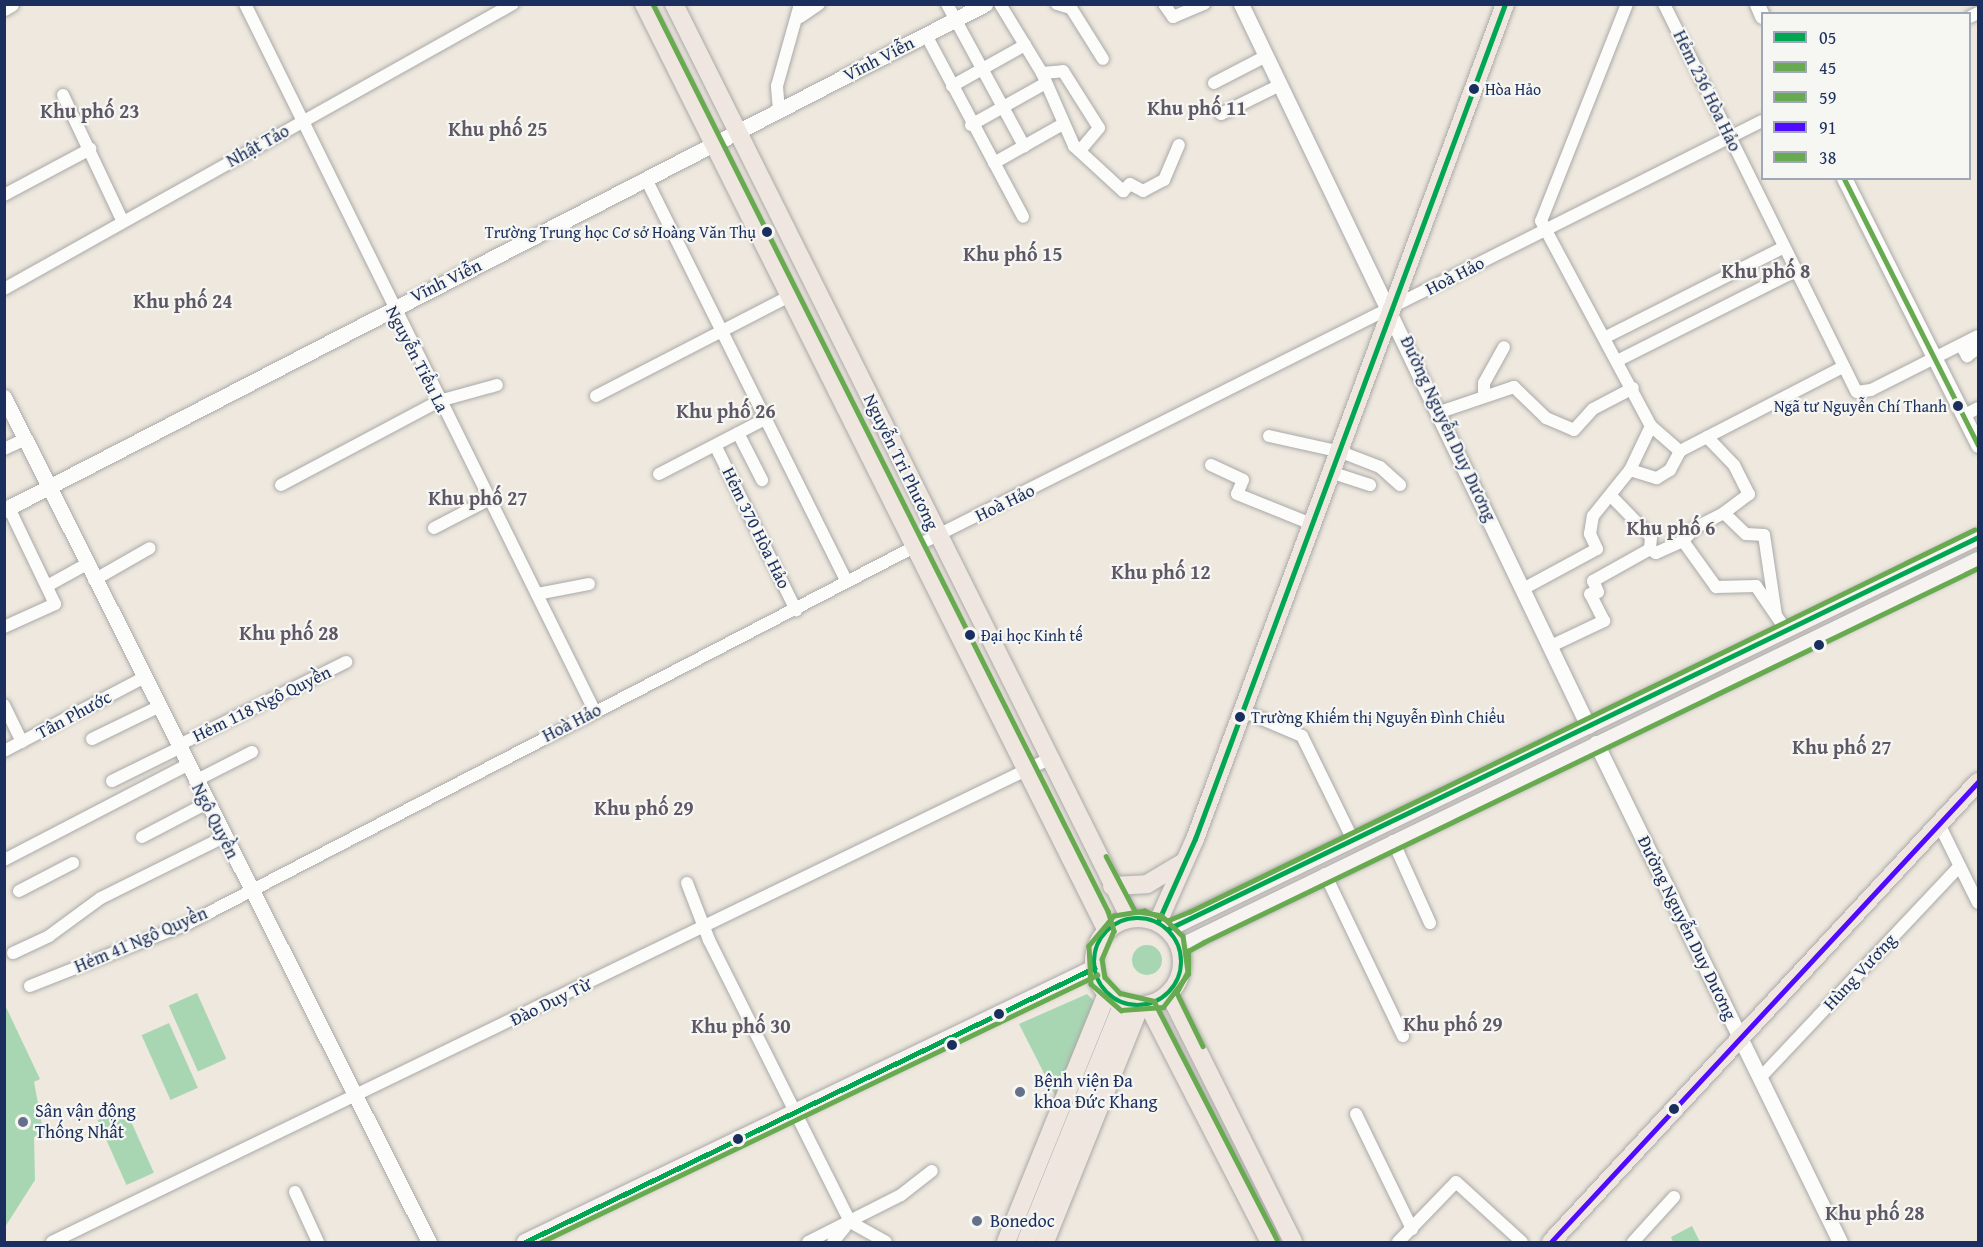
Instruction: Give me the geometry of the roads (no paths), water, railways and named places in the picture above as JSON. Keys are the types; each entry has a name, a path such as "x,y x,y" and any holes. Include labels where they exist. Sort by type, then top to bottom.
{"main road":[{"name":"Nguyễn Tri Phương","path":"644,4 1029,769 1107,931"},
{"name":"Nguyễn Tri Phương","path":"674,4 1112,886 1130,918"},
{"path":"1163,925 1184,862 1314,525 1390,308 1505,4"},
{"path":"790,296 813,284"},
{"path":"1163,925 1180,947 1181,971 1169,993 1137,1004 1107,993 1094,968 1096,948 1107,931 1130,918 1163,925 1353,840 1978,537"},
{"path":"1180,947 1393,841 1978,560"},
{"path":"1588,726 1596,743"},
{"path":"1551,1242 1978,782"},
{"path":"1112,886 1147,884 1184,862"},
{"path":"525,1242 1094,968"},
{"path":"1006,1242 1107,993"},
{"path":"1169,993 1293,1242"},
{"path":"1026,1242 1137,1004"},
{"path":"1045,1242 1137,1004"},
{"path":"1137,1004 1270,1242"}],"street":[{"path":"4,8 11,4"},
{"name":"Nguyễn Tiểu La","path":"245,4 391,309 595,712"},
{"name":"Nhật Tảo","path":"4,289 513,4"},
{"path":"779,110 777,86 800,11 819,4"},
{"path":"947,4 1024,146"},
{"name":"Vĩnh Viễn","path":"7,509 985,4"},
{"path":"1000,4 1043,78 1064,124 1080,151 1123,191 1130,184 1143,191 1164,180 1179,145"},
{"path":"1057,4 1071,8 1103,59"},
{"path":"1164,4 1173,17 1204,4"},
{"name":"Đường Nguyễn Duy Dương","path":"1240,4 1390,308 1588,726"},
{"path":"1627,4 1541,221 1606,337 1651,426 1680,452"},
{"name":"Hẻm 236 Hòa Hảo","path":"1664,4 1842,368 1857,392 1934,359"},
{"path":"926,35 971,125 1023,217"},
{"path":"952,86 1025,45"},
{"path":"1214,84 1266,56"},
{"path":"971,125 1004,107 1043,78 1063,72 1099,128 1080,151"},
{"path":"1221,114 1280,85"},
{"path":"63,95 123,222"},
{"name":"Hoà Hảo","path":"250,888 796,610 916,546 1761,122"},
{"path":"994,163 1064,124"},
{"path":"4,195 90,149"},
{"path":"646,179 846,582"},
{"path":"1845,180 1978,445"},
{"path":"1606,337 1784,247"},
{"path":"1617,361 1796,271"},
{"path":"596,396 790,296"},
{"path":"1934,359 1978,336"},
{"path":"1960,345 1967,356 1978,348"},
{"path":"1484,394 1484,383 1504,347"},
{"path":"1630,470 1657,477 1670,470 1680,452 1842,368"},
{"path":"281,485 439,401 497,385"},
{"path":"1440,412 1484,394 1514,387 1546,418 1574,430 1593,409 1633,388"},
{"name":"Ngô Quyền","path":"4,397 143,678 429,1242"},
{"path":"1963,416 1978,408"},
{"name":"Hẻm 370 Hòa Hảo","path":"659,474 716,447 765,419"},
{"path":"1523,589 1597,549 1590,534 1593,516 1612,497 1630,470 1651,426"},
{"path":"738,433 762,480"},
{"path":"1269,436 1341,452 1380,466 1400,485"},
{"path":"1650,549 1656,553 1683,542 1695,528 1725,513 1749,494 1734,465 1707,437"},
{"path":"4,449 25,439"},
{"name":"Hẻm 370 Hòa Hảo","path":"716,447 796,610"},
{"path":"1211,465 1243,480 1237,494 1314,525"},
{"path":"1333,473 1370,485"},
{"path":"1612,497 1651,537 1650,549"},
{"path":"434,528 488,500"},
{"path":"4,627 55,604 31,552 7,509"},
{"path":"1725,513 1746,534 1764,535 1776,615"},
{"path":"1683,542 1716,587 1756,586 1786,630"},
{"path":"94,580 150,548"},
{"path":"1551,646 1604,621 1590,594 1598,592 1593,581 1650,549"},
{"path":"46,586 87,564"},
{"path":"537,594 589,584"},
{"name":"Hẻm 118 Ngô Quyền","path":"112,781 346,662"},
{"name":"Tân Phước","path":"4,752 143,678"},
{"path":"4,705 22,742"},
{"path":"92,739 158,707"},
{"path":"1243,711 1302,736 1353,840"},
{"name":"Đường Nguyễn Duy Dương","path":"1596,743 1840,1242"},
{"path":"195,781 252,752"},
{"name":"Đào Duy Từ","path":"52,1242 356,1097 1049,759"},
{"path":"4,860 65,826 187,765"},
{"path":"142,837 207,803"},
{"path":"1939,824 1978,903"},
{"path":"13,953 49,936 101,898 224,837"},
{"path":"1393,841 1430,923"},
{"path":"19,891 72,863"},
{"name":"Hùng Vương","path":"1760,1078 1960,866"},
{"path":"1325,874 1403,1036"},
{"path":"687,883 704,927 850,1222 886,1242"},
{"name":"Hẻm 41 Ngô Quyền","path":"30,986 189,923 250,888"},
{"path":"1356,1114 1412,1229"},
{"path":"808,1242 914,1188 932,1171"},
{"path":"1398,1242 1456,1182 1522,1242"},
{"path":"295,1192 318,1242"},
{"path":"1633,1242 1674,1197"},
{"path":"833,1242 850,1222"}],"place":[{"name":"Hòa Hảo","path":"1474,89"},
{"name":"Trường Trung học Cơ sở Hoàng Văn Thụ","path":"767,232"},
{"name":"Ngã tư Nguyễn Chí Thanh","path":"1958,406"},
{"name":"Đại học Kinh tế","path":"970,635"},
{"name":"Trường Khiếm thị Nguyễn Đình Chiểu","path":"1240,717"},
{"name":"Bệnh viện Đa khoa Đức Khang","path":"1020,1092"},
{"name":"Sân vận động Thống Nhất","path":"23,1122"},
{"name":"Bonedoc","path":"977,1221"}],"district":[{"name":"Khu phố 11","path":"1197,107"},
{"name":"Khu phố 23","path":"90,110"},
{"name":"Khu phố 25","path":"498,128"},
{"name":"Khu phố 15","path":"1013,253"},
{"name":"Khu phố 8","path":"1766,270"},
{"name":"Khu phố 24","path":"183,300"},
{"name":"Khu phố 26","path":"726,410"},
{"name":"Khu phố 27","path":"478,497"},
{"name":"Khu phố 6","path":"1671,527"},
{"name":"Khu phố 12","path":"1161,571"},
{"name":"Khu phố 28","path":"289,632"},
{"name":"Khu phố 27","path":"1842,746"},
{"name":"Khu phố 29","path":"644,807"},
{"name":"Khu phố 29","path":"1453,1023"},
{"name":"Khu phố 30","path":"741,1025"},
{"name":"Khu phố 28","path":"1875,1212"}]}
